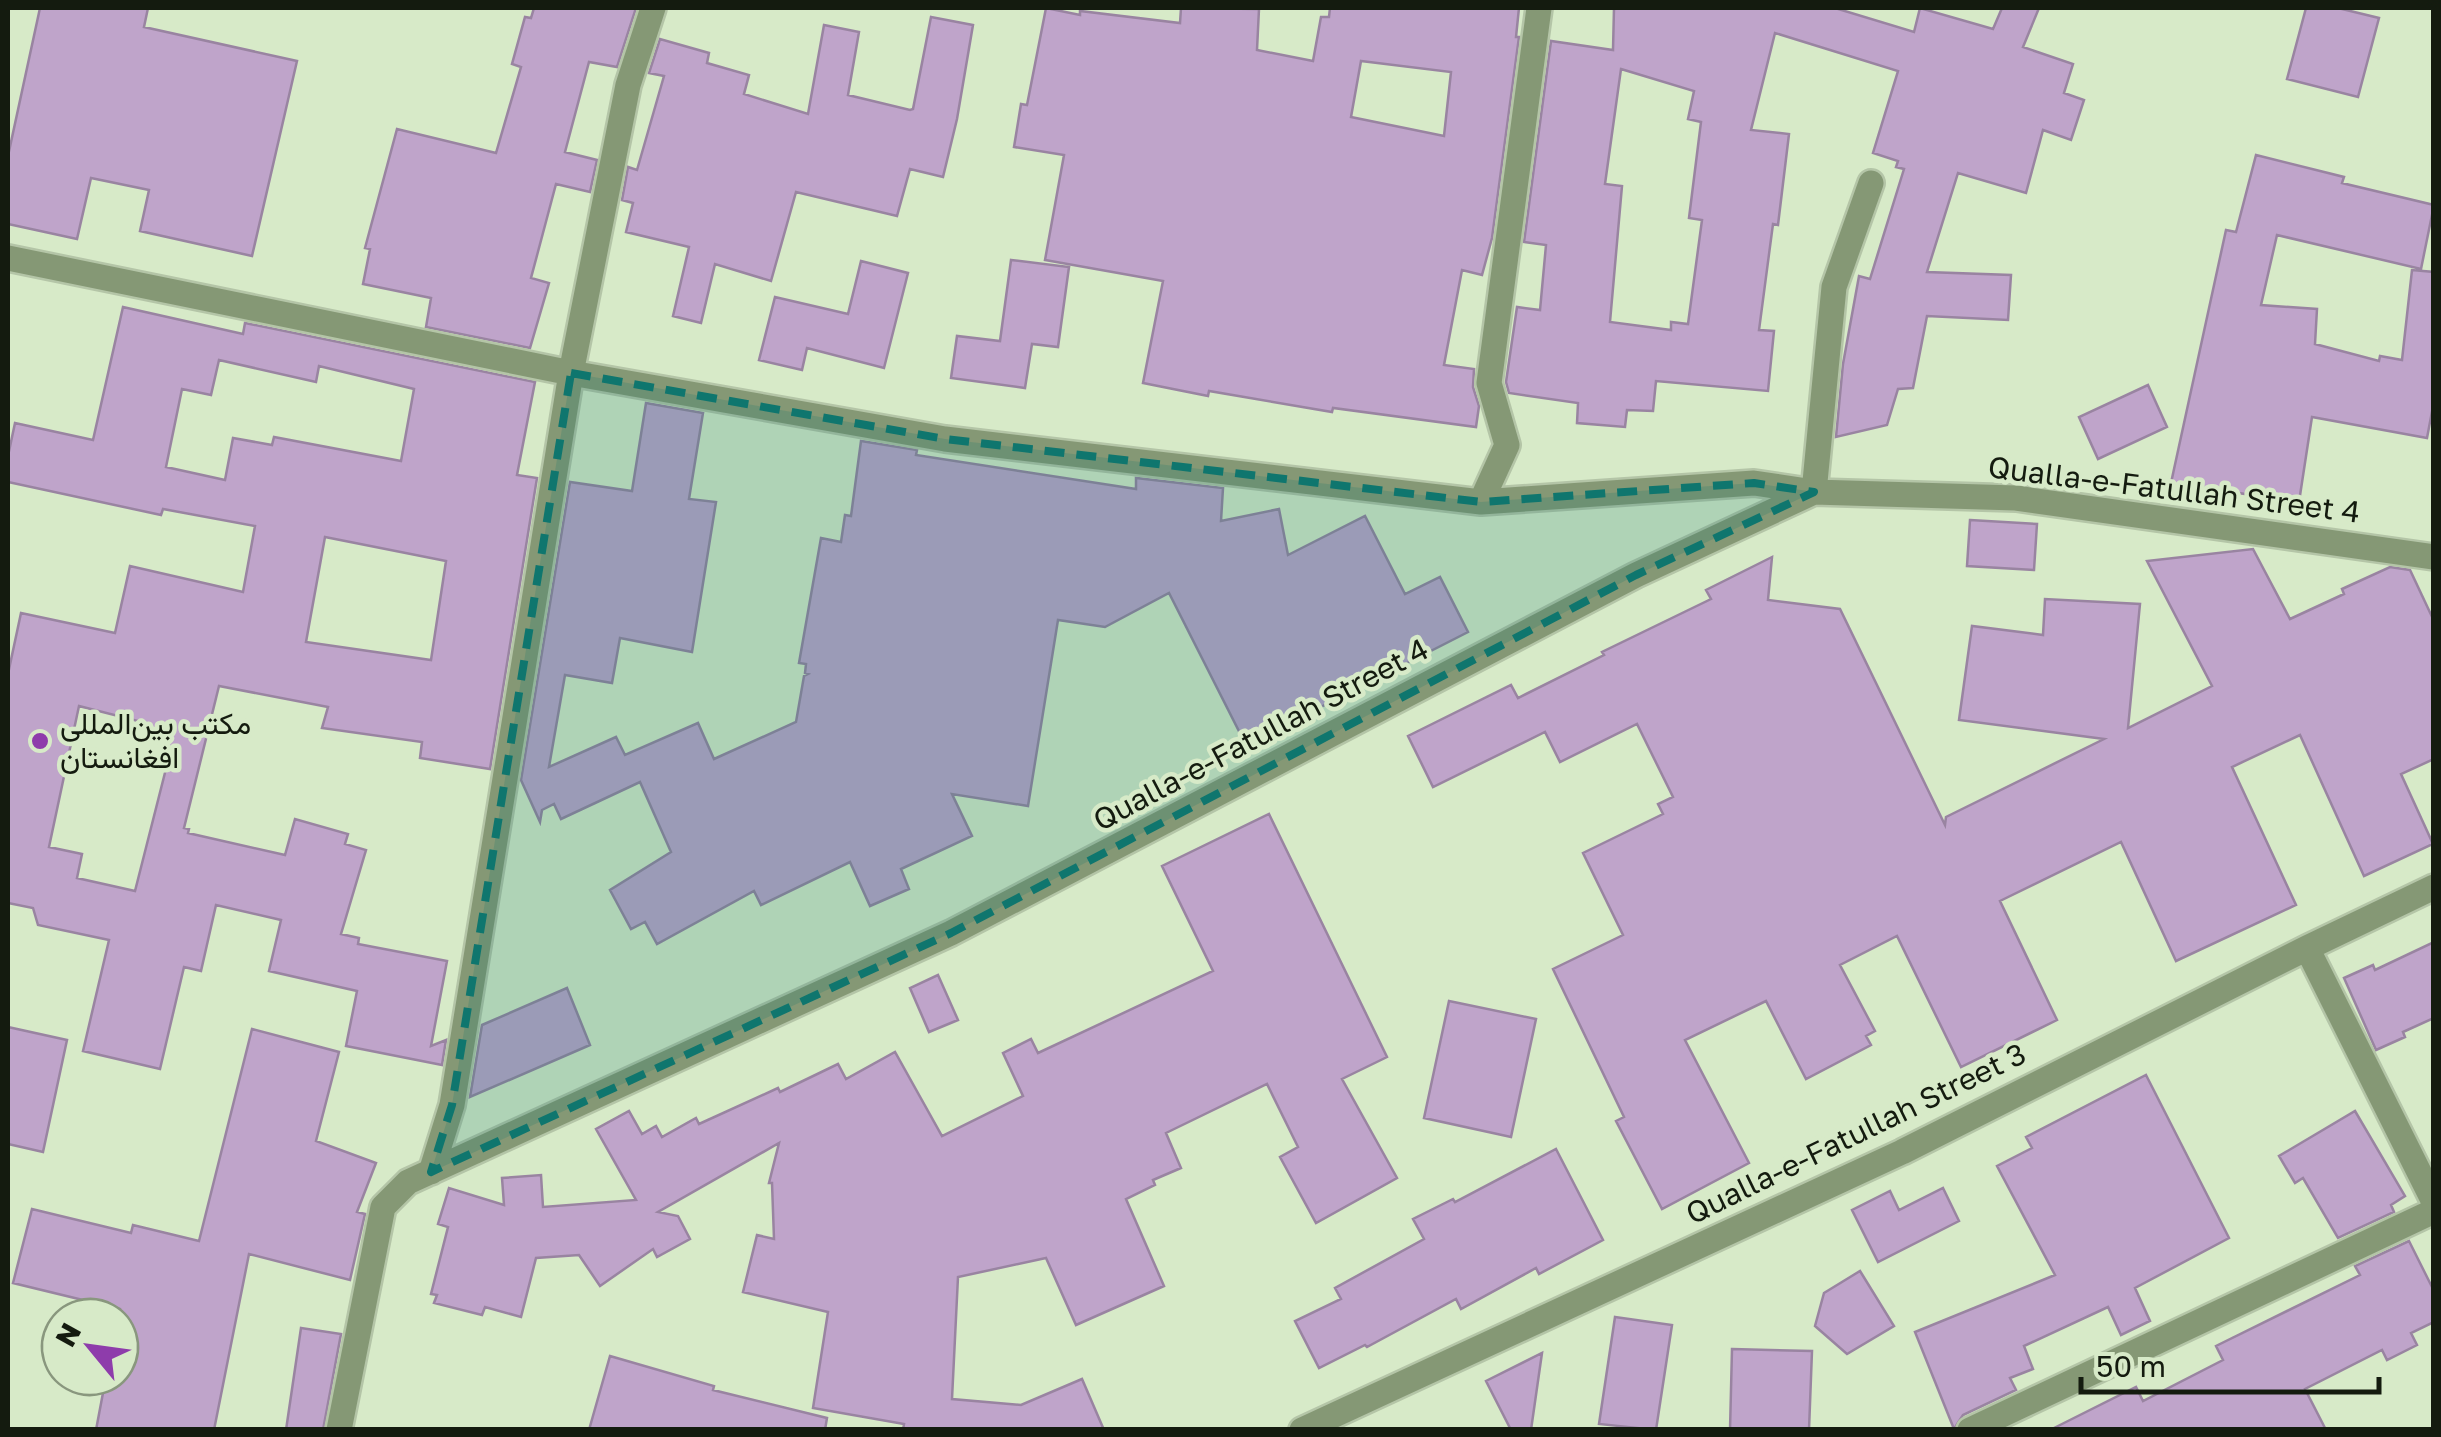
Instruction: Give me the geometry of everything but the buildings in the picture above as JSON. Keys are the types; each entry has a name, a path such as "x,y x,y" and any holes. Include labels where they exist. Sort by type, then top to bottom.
{"street":[{"path":"431,1172 452,1104 570,373 628,85 653,8"},
{"path":"1481,502 1507,445 1488,384 1539,8"},
{"path":"8,264 570,373 945,439 1481,502 1754,483 1814,492 1834,287 1871,183"},
{"name":"Qualla-e-Fatullah Street 4","path":"339,1430 382,1207 408,1182 951,933 1636,575 1814,492 2016,498 2434,558"},
{"name":"Qualla-e-Fatullah Street 3","path":"1302,1430 1902,1152 2434,888"},
{"path":"2307,948 2434,1202"},
{"path":"1970,1430 2434,1210"}],"highlighted area":[{"path":"571,373 945,439 1481,502 1754,483 1814,492 1636,575 951,933 431,1172 452,1105"}],"place":[{"name":"مکتب بین‌المللی افغانستان","path":"40,741"}]}
